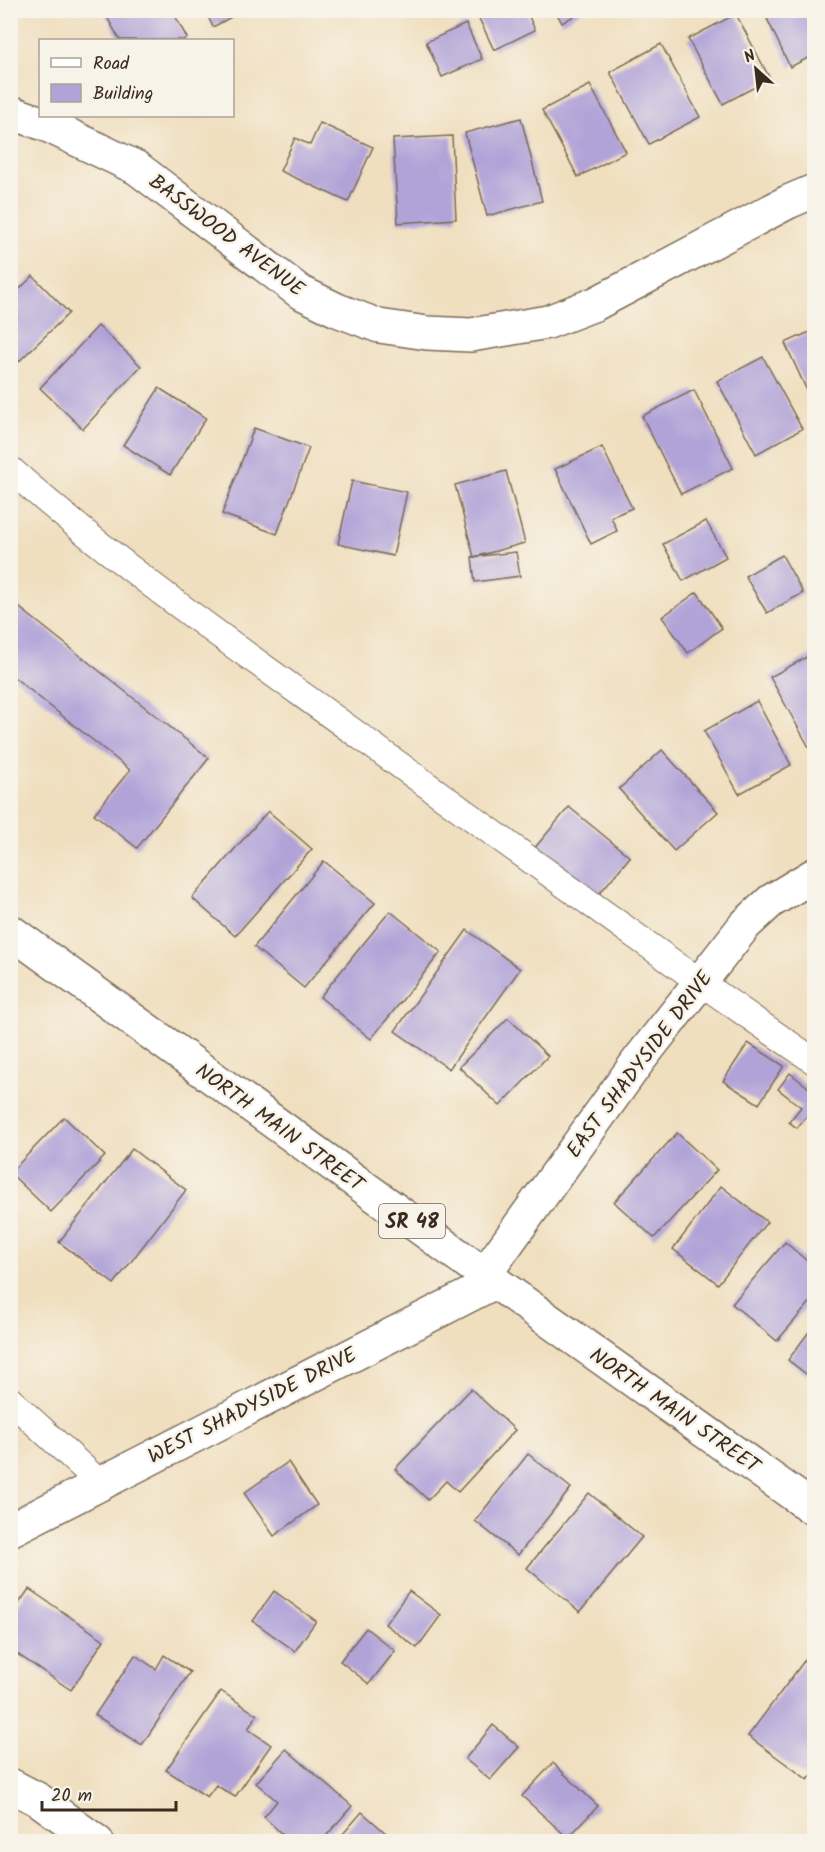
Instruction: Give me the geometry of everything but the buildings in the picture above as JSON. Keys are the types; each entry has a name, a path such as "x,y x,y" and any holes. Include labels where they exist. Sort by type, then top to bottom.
{"street":[{"name":"BASSWOOD AVENUE","path":"10,112 46,125 137,168 300,292 379,326 427,333 471,335 548,322 595,304 788,202 814,191"},
{"name":"EAST SHADYSIDE DRIVE","path":"490,1278 639,1060 745,924 771,901 814,876"},
{"name":"NORTH MAIN STREET","path":"10,931 814,1509"},
{"name":"WEST SHADYSIDE DRIVE","path":"10,1530 490,1278"},
{"path":"10,1785 39,1800 97,1842"}],"lane":[{"path":"10,468 59,512 217,633 699,983 814,1061"},
{"path":"10,1400 100,1483"}]}
